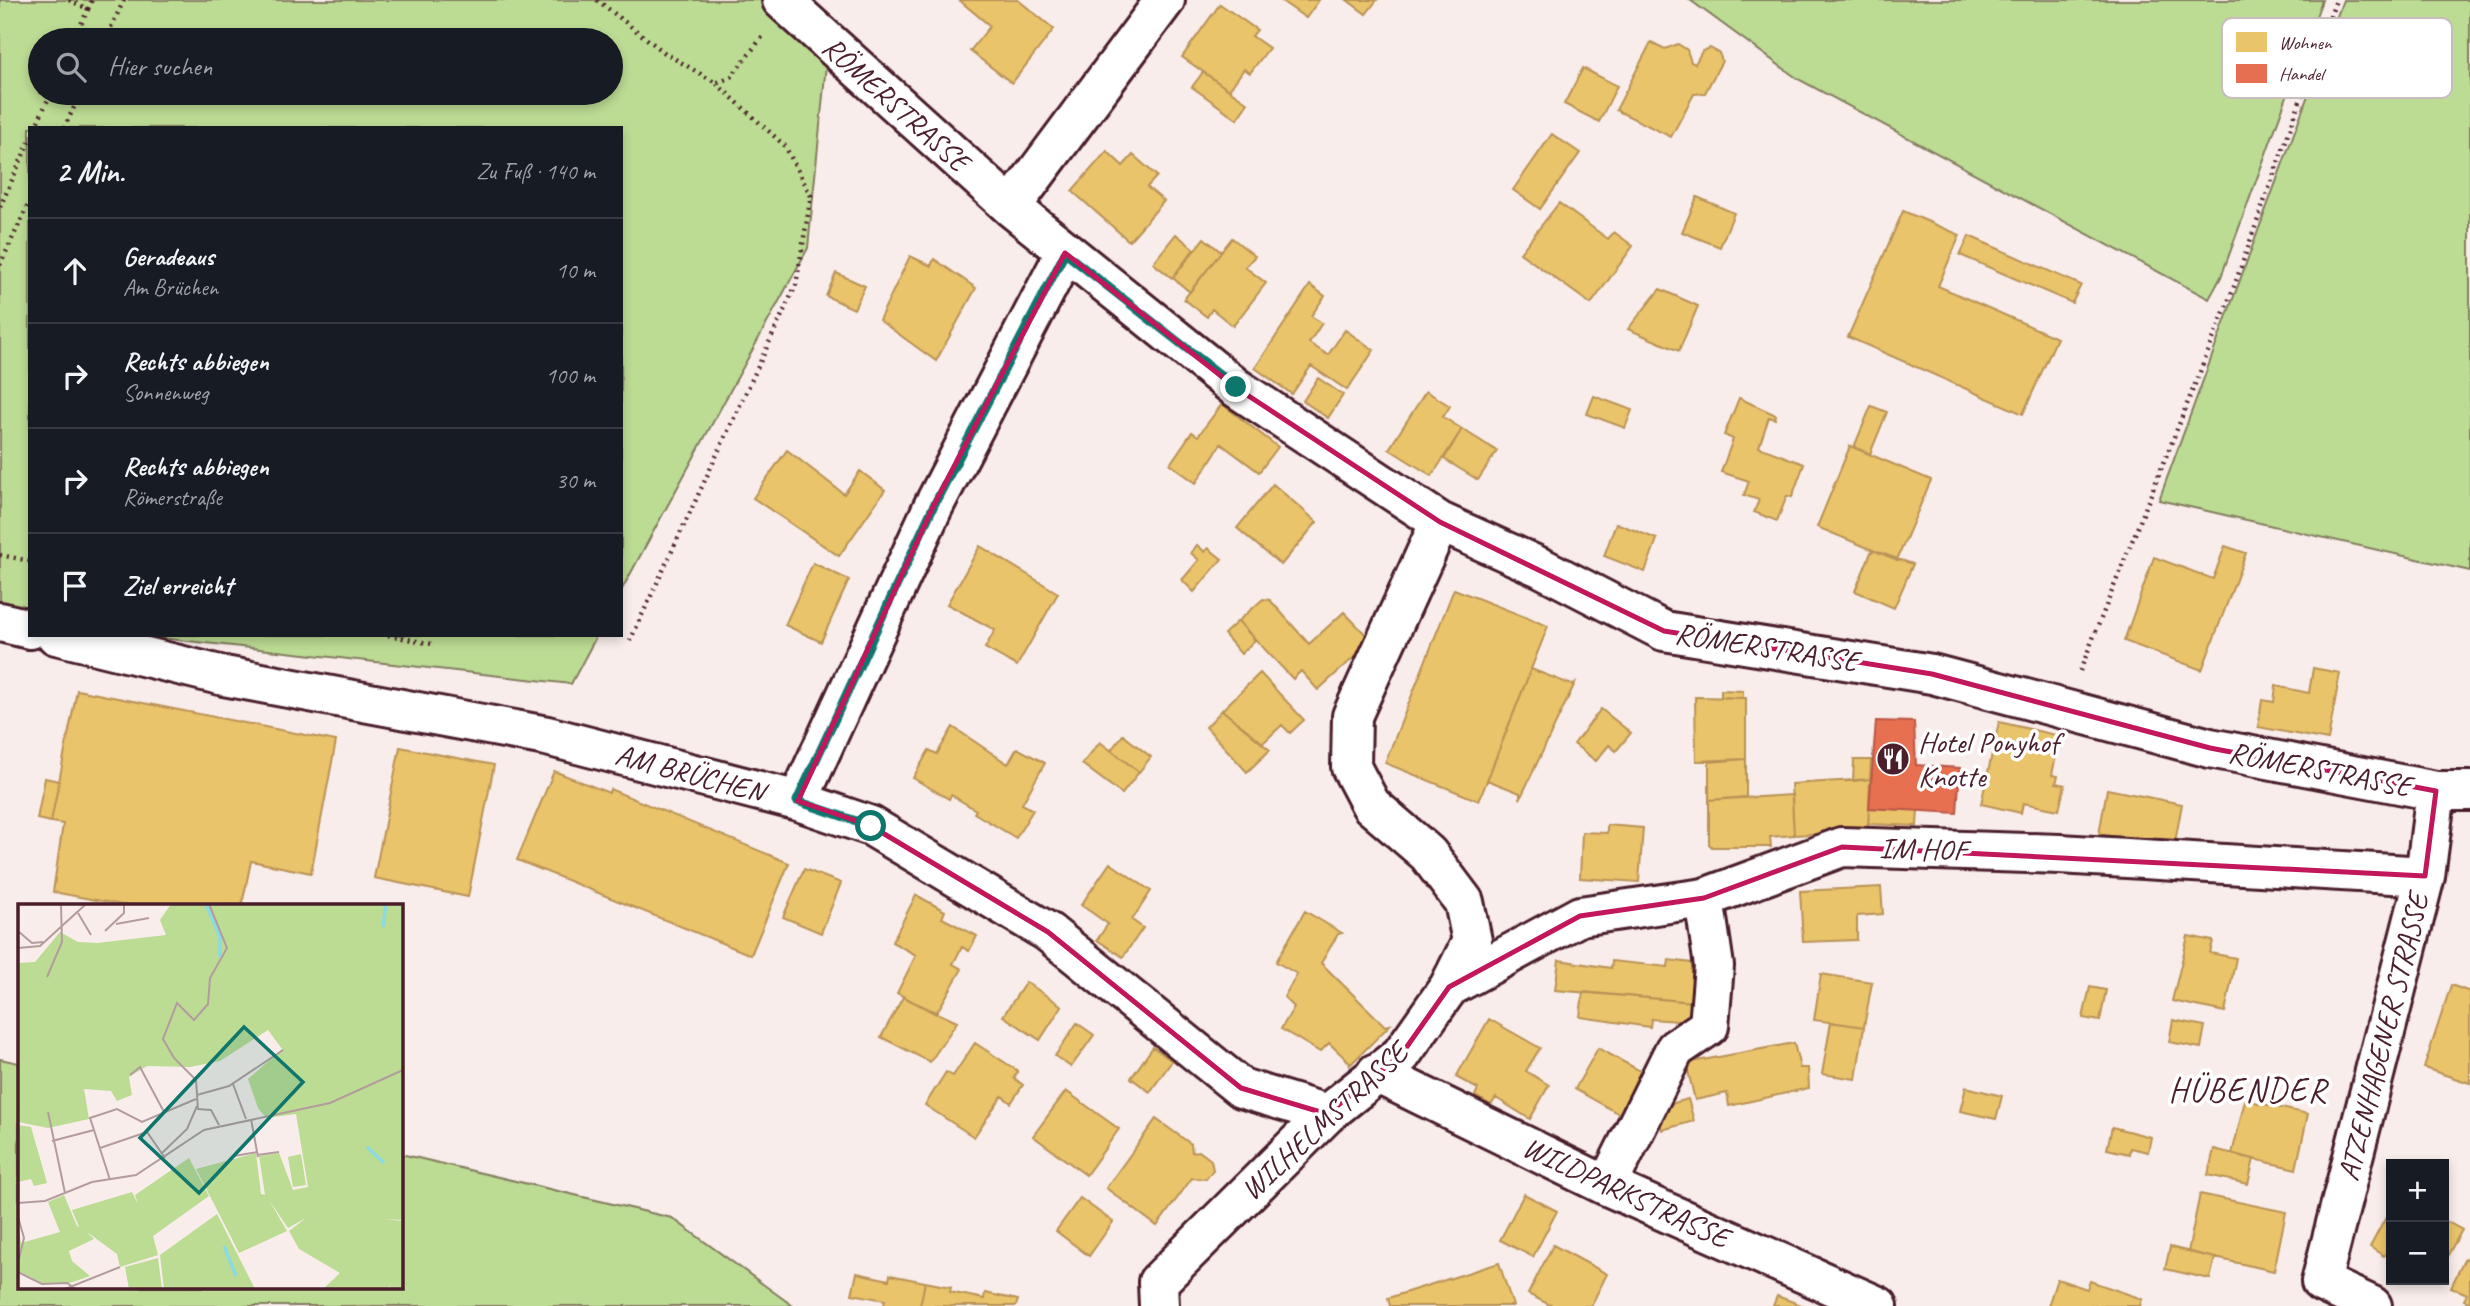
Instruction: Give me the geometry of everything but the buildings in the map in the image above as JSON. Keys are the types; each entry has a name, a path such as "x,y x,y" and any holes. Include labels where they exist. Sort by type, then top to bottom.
{"street":[{"path":"1011,207 1165,0"},
{"name":"RÖMERSTRASSE","path":"785,3 1065,253 1236,387 1440,522 1542,568 1664,631 1932,674 2210,748 2453,791"},
{"path":"797,801 933,507 1065,253"},
{"name":"WILHELMSTRASSE","path":"1158,1306 1158,1282 1327,1115 1401,1055 1449,987 1472,941 1464,902 1428,854 1371,805 1351,767 1352,716 1440,522"},
{"path":"0,622 28,629"},
{"name":"AM BRÜCHEN","path":"64,637 224,676 547,736 797,801 871,826 1048,932 1241,1088 1327,1115"},
{"name":"ATZENHAGENER STRASSE","path":"2372,1306 2317,1294 2425,876 2453,791"},
{"name":"IM HOF","path":"1449,987 1580,916 1704,898 1842,846 2060,854 2425,876"},
{"path":"1607,1186 1675,1049 1709,1026 1714,966 1704,898"},
{"name":"WILDPARKSTRASSE","path":"1376,1073 1607,1186 1878,1306"}],"path":[{"path":"69,0 88,9"},
{"path":"79,28 92,0"},
{"path":"111,28 124,0"},
{"path":"597,0 665,53 716,83 785,146 811,196 796,285 631,641"},
{"path":"2330,18 2336,0"},
{"path":"716,83 731,77 785,3"},
{"path":"2064,711 2232,292 2301,98"},
{"path":"36,126 46,105"},
{"path":"65,126 75,105"},
{"path":"0,207 28,144"},
{"path":"0,265 28,205"},
{"path":"0,555 28,561"},
{"path":"398,637 432,644"}],"highlighted area":[{"path":"1065,253 1235,387 1440,522 1664,631 1932,674 2210,748 2436,791 2425,876 1842,847 1704,898 1580,916 1449,987 1401,1055 1327,1114 1241,1088 1048,932 871,826 798,801 933,507"}],"green space":[{"path":"0,0 788,0 829,34 808,248 623,587 623,126 28,126 28,624 0,620"},
{"path":"1690,0 2322,0 2315,18 2222,18 2222,98 2286,98 2221,277 2209,299 1798,79"},
{"path":"2343,0 2470,0 2470,571 2159,500 2307,98 2452,98 2452,18 2336,18"},
{"path":"152,637 596,637 571,684"},
{"path":"0,1059 18,1063 18,1288 402,1288 402,1154 672,1218 793,1306 0,1306"}],"place":[{"name":"Hotel Ponyhof Knotte","path":"1893,759"}],"district":[{"name":"HÜBENDER","path":"2248,1090"}],"route":[{"path":"871,826 797,801 933,507 1065,253 1236,387"}]}
